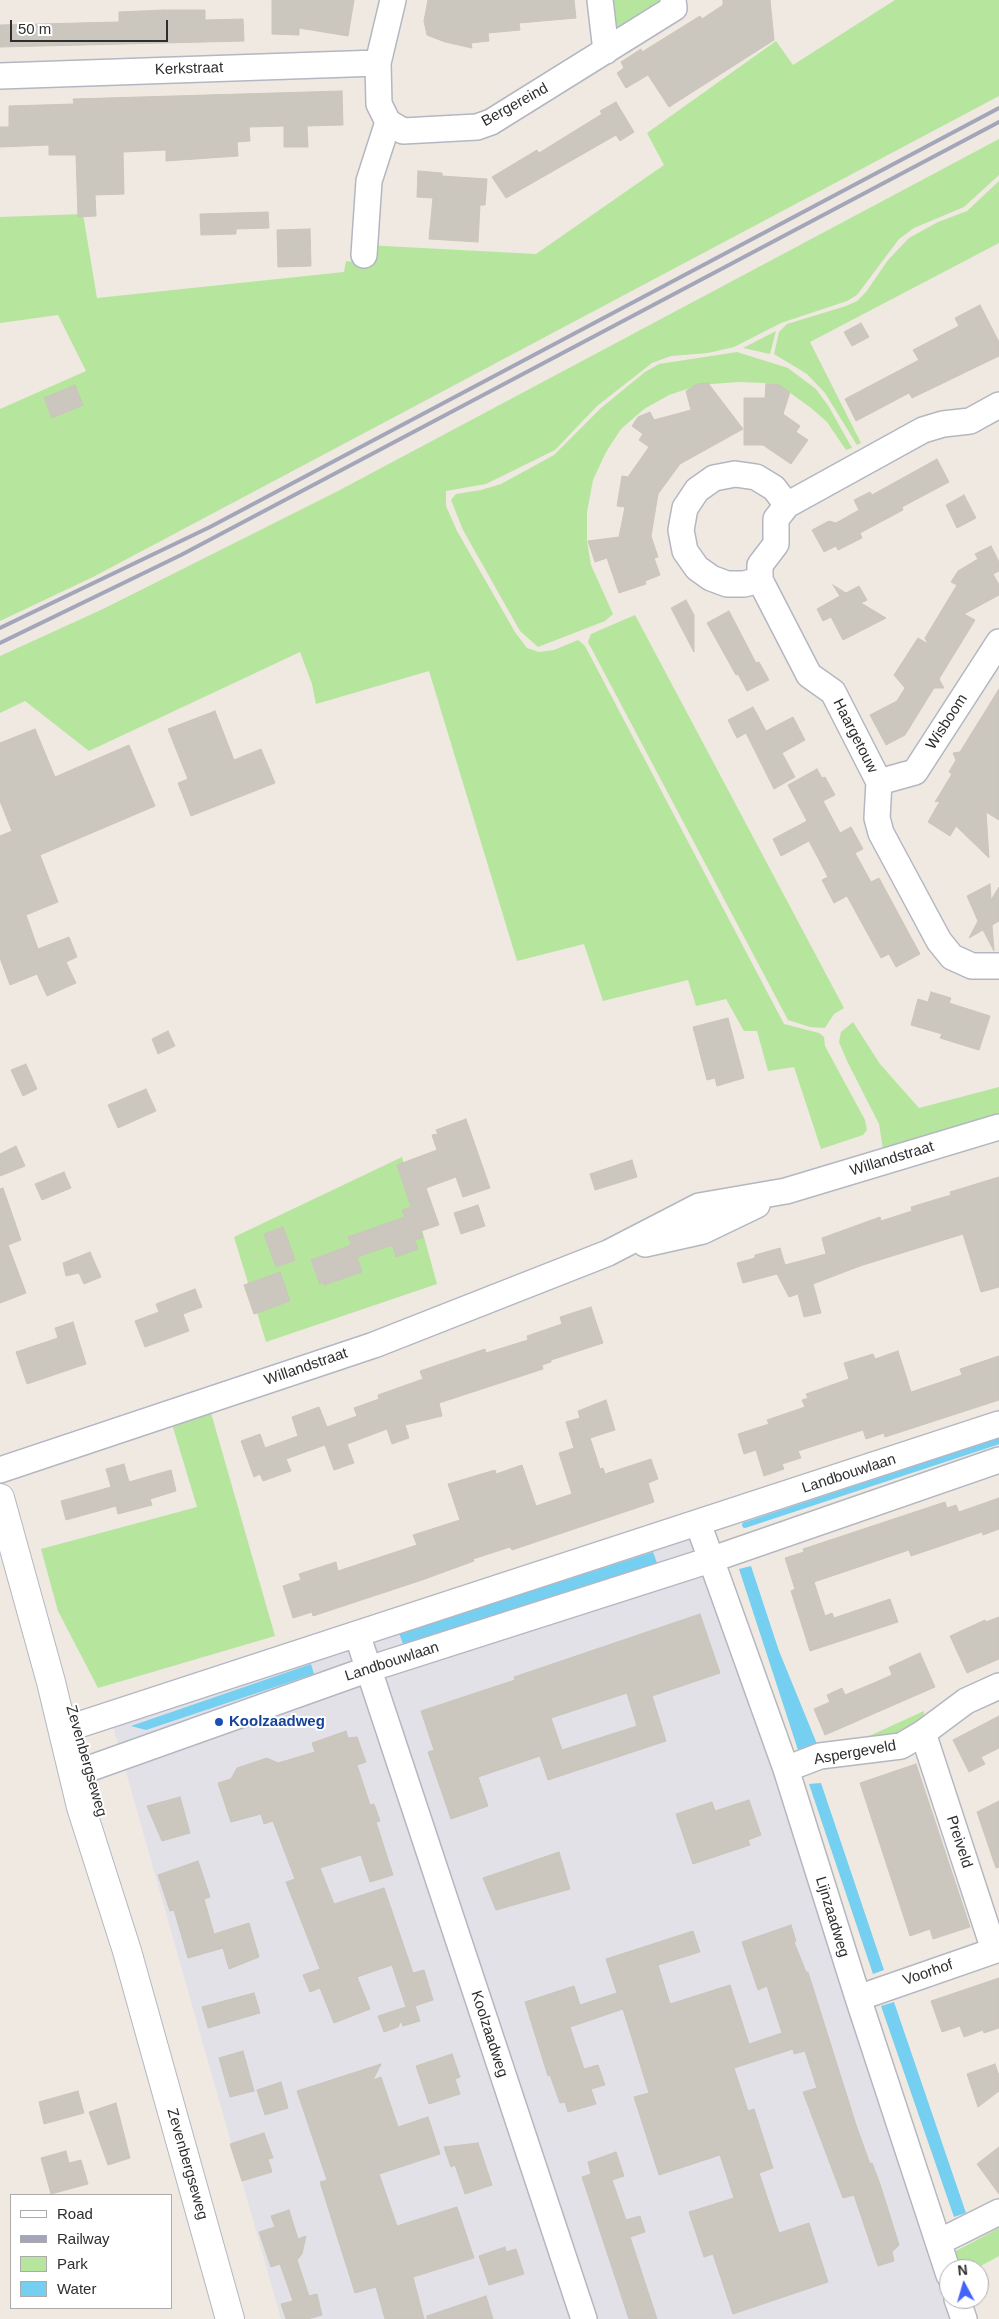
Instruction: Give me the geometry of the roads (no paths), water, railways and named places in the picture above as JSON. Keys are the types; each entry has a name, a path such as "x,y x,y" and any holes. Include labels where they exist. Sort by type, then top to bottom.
{"street":[{"path":"364,255 369,180 388,122 379,104 378,63 393,0"},
{"path":"600,0 606,51"},
{"name":"Bergereind","path":"388,122 403,131 477,127 491,122 674,8 673,0"},
{"name":"Kerkstraat","path":"0,76 378,63"},
{"path":"787,505 774,488 756,477 735,474 714,478 696,490 685,508 681,530 685,551 697,568 711,578 727,584 744,584 760,580 760,565 776,544 776,519 787,505 923,430 943,424 970,421 999,405"},
{"name":"Haargetouw","path":"760,580 810,675 833,692 879,782 878,818 881,833 940,941 952,957 972,966 999,966"},
{"name":"Wisboom","path":"879,782 915,772 999,642"},
{"name":"Willandstraat","path":"0,1470 374,1344 608,1253 703,1231 786,1191 999,1127"},
{"name":"Landbouwlaan","path":"69,1727 102,1718 999,1424"},
{"name":"Landbouwlaan","path":"82,1771 369,1669 713,1559 999,1460"},
{"name":"Zevenbergseweg","path":"0,1498 22,1579 82,1771 81,1807 127,1951 230,2319"},
{"path":"698,1523 713,1559"},
{"name":"Lijnzaadweg","path":"713,1559 786,1769 858,1998 944,2259"},
{"name":"Koolzaadweg","path":"358,1634 584,2319"},
{"name":"Aspergeveld","path":"786,1769 820,1756 901,1746 923,1733 966,1701 999,1686"},
{"name":"Preiveld","path":"923,1733 996,1950"},
{"name":"Voorhof","path":"858,1998 996,1950"},
{"path":"939,2242 999,2212"}],"water":[{"path":"653,1552 657,1563 403,1644 399,1633"},
{"path":"751,1566 779,1651 817,1744 798,1750 739,1569"},
{"path":"311,1664 314,1674 146,1730 131,1726"},
{"path":"821,1783 884,1970 873,1974 809,1784"},
{"path":"894,2002 966,2213 954,2217 881,2006"}],"waterway":[{"path":"745,1525 999,1441"}],"railway":[{"path":"0,628 210,527 999,108"},
{"path":"0,643 181,555 999,122"}],"place":[{"name":"Koolzaadweg","path":"219,1722"}]}
